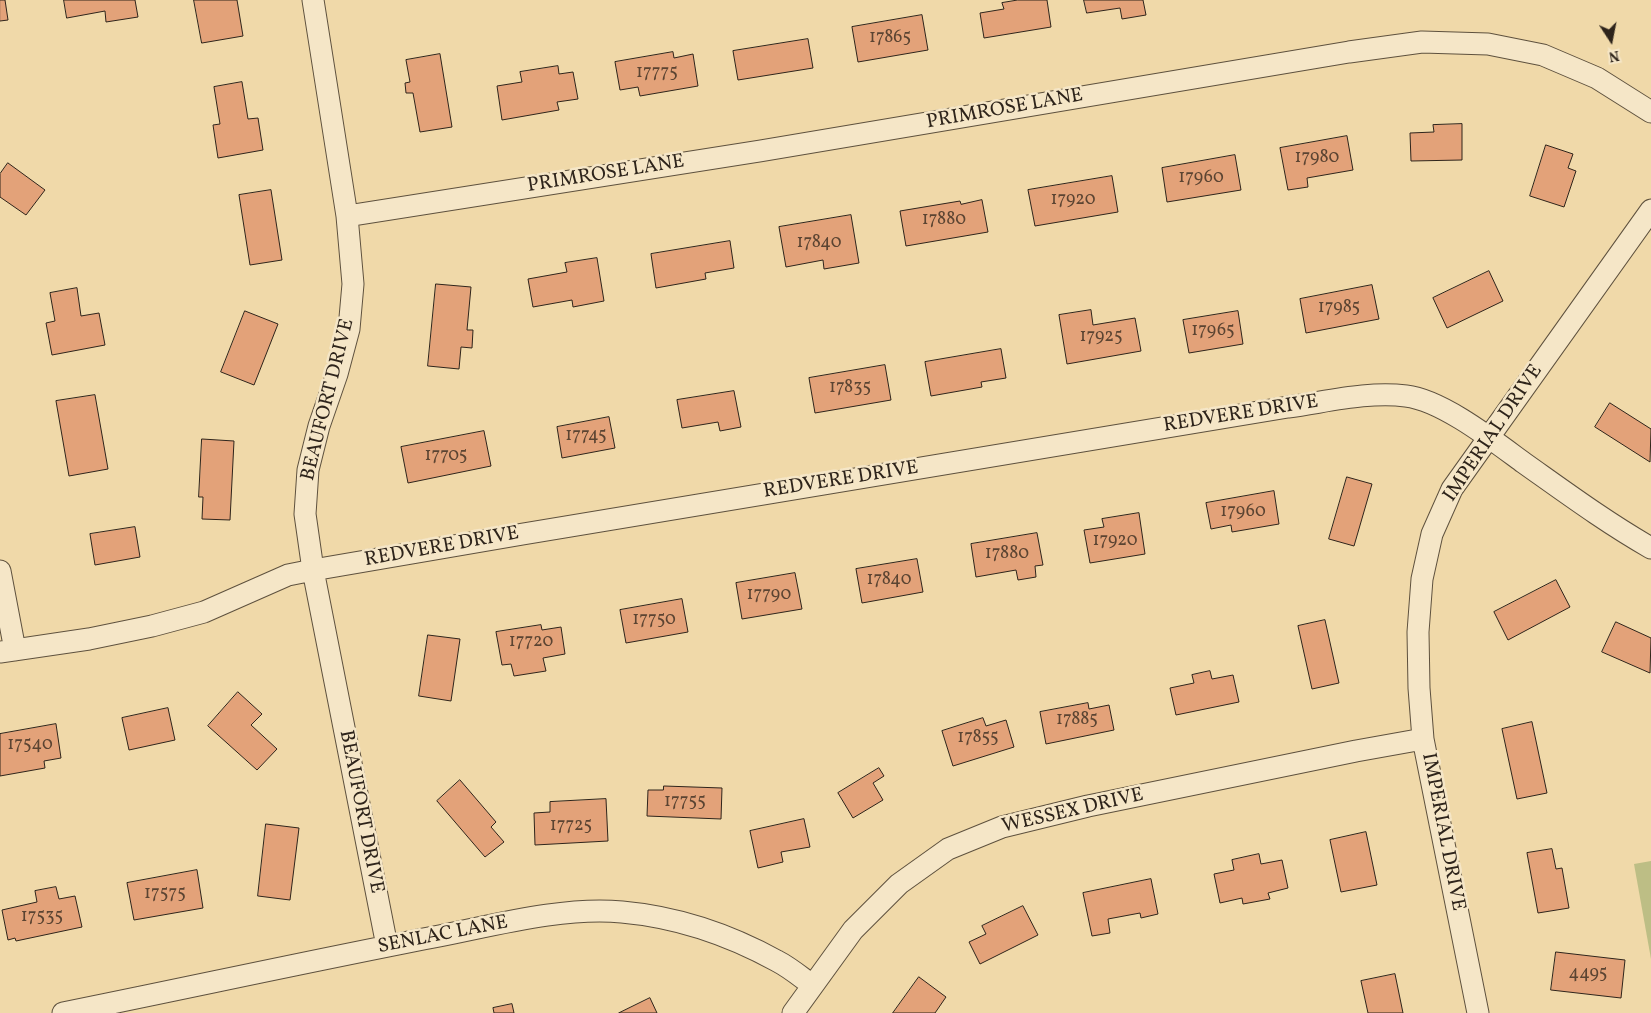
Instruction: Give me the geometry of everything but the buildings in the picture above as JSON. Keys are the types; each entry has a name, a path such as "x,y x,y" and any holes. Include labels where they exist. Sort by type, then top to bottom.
{"street":[{"name":"BEAUFORT DRIVE","path":"313,0 347,216 353,284 349,329 337,374 319,426 308,470 305,514 313,570 387,946"},
{"name":"PRIMROSE LANE","path":"347,216 760,151 1349,52 1422,42 1488,44 1543,55 1596,78 1651,112"},
{"name":"IMPERIAL DRIVE","path":"1478,1013 1423,739 1419,688 1418,632 1422,579 1432,534 1452,489 1651,210"},
{"name":"REDVERE DRIVE","path":"7,651 89,639 152,626 204,612 288,575 313,570 808,486 1288,407 1370,396 1407,396 1441,407 1490,438 1569,495 1651,548"},
{"path":"0,571 7,651"},
{"name":"WESSEX DRIVE","path":"793,1013 853,930 898,884 948,849 1002,827 1107,802 1423,739"},
{"name":"SENLAC LANE","path":"63,1013 387,946 571,913 620,912 670,918 730,937 779,962 812,985"}],"green space":[{"path":"1651,861 1651,959 1634,864"}]}
